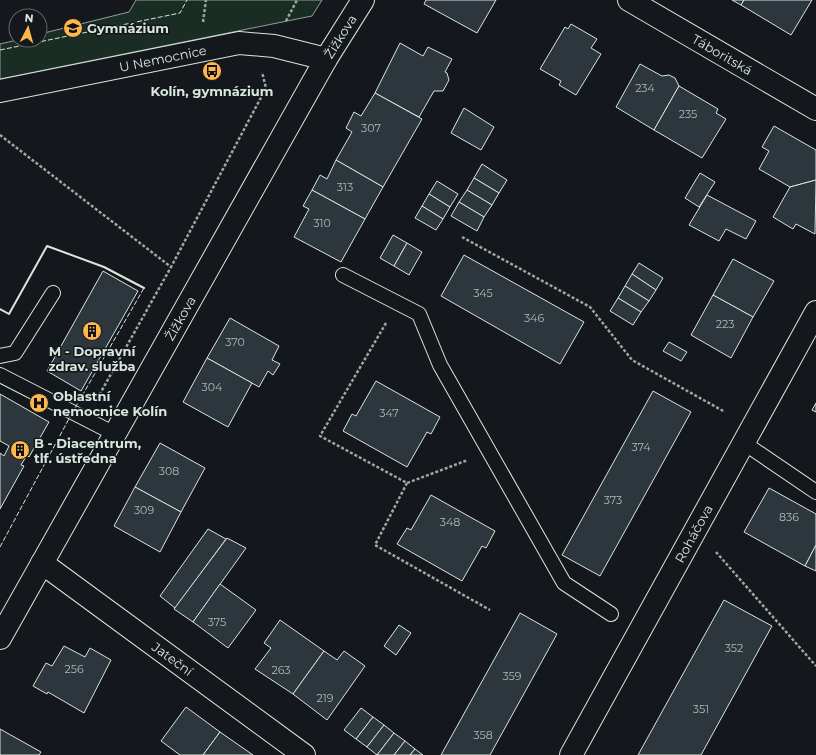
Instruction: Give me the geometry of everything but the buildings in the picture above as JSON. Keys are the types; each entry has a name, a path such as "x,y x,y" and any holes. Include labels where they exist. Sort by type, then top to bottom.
{"street":[{"name":"Žižkova","path":"0,638 326,59 362,0"},
{"name":"Táboritská","path":"629,0 816,109"},
{"name":"U Nemocnice","path":"0,91 239,43 274,46 326,59"},
{"name":"Roháčova","path":"571,755 816,312"},
{"name":"Jateční","path":"42,563 304,755"}],"lane":[{"path":"343,275 419,314 440,365 564,584 611,614"},
{"path":"0,356 15,353 53,293"},
{"path":"0,375 115,434"},
{"path":"744,443 816,492"}],"path":[{"path":"203,22 206,0"},
{"path":"295,4 297,0"},
{"path":"86,419 171,267 266,88 261,69 274,46"},
{"path":"0,135 171,267"},
{"path":"462,237 590,308 632,360 725,412"},
{"path":"397,303 320,436 408,483"},
{"path":"490,452 408,483 375,545 490,610"},
{"path":"716,552 816,666"}],"green space":[{"path":"136,0 322,0 312,16 0,79 0,44 8,42 8,48 48,48 48,32 129,12"}],"fence":[{"path":"0,50 180,13 187,0"},
{"path":"75,408 144,288"},
{"path":"0,547 71,415"}],"wall":[{"path":"0,309 9,314 47,246 104,267 144,288"}],"place":[{"name":"Gymnázium","path":"73,28"},
{"name":"Kolín, gymnázium","path":"212,71"},
{"name":"M - Dopravní zdrav. služba","path":"92,331"},
{"name":"Oblastní nemocnice Kolín","path":"39,403"},
{"name":"B - Diacentrum, tlf. ústředna","path":"20,450"}]}
